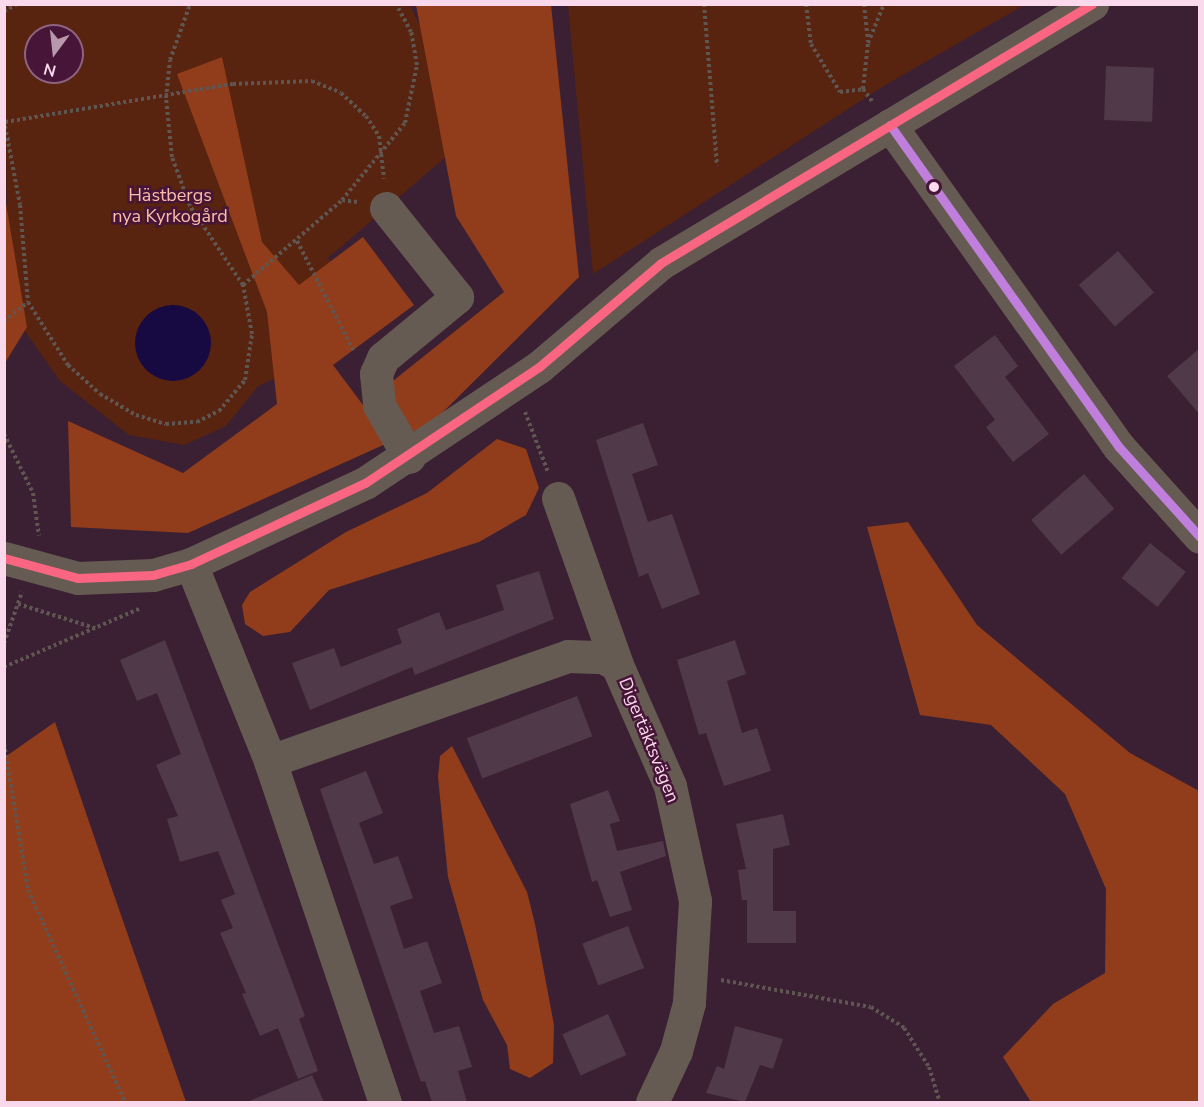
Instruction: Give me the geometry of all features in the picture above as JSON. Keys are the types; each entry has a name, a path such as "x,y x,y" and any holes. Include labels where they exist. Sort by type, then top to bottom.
{"street":[{"path":"17,562 100,579 153,575 191,564 365,483 409,457 539,367 661,263 1092,4"},
{"path":"890,124 1119,447 1200,537"},
{"path":"386,208 457,297 383,358 374,387 409,457"},
{"path":"558,498 617,665"},
{"path":"191,564 270,761 385,1102"},
{"name":"Digertäktsvägen","path":"270,761 568,656 603,657 617,665 670,786 687,847 695,901 692,975 676,1051 652,1102"}],"path":[{"path":"4,12 17,4"},
{"path":"190,4 170,60 166,98 172,157 190,206 243,285 252,334 245,380 219,411 197,422 177,424 136,415 100,394 68,365 28,302 20,205 5,121 166,98 233,84 312,81 341,93 366,116 383,155 386,208 342,200"},
{"path":"243,285 342,200 383,155 405,123 417,66 411,32 396,4"},
{"path":"704,4 717,165"},
{"path":"806,4 811,44 840,92 863,89 868,43 864,4"},
{"path":"868,43 884,4"},
{"path":"297,241 374,387"},
{"path":"4,321 28,302"},
{"path":"513,412 523,405 558,498"},
{"path":"4,434 39,514 17,562 18,604 4,643"},
{"path":"18,604 96,628"},
{"path":"4,667 145,606"},
{"path":"4,743 28,890 125,1102"},
{"path":"692,975 871,1007 904,1028 929,1067 940,1102"}],"green space":[{"path":"568,4 1024,5 882,87 593,274"},
{"name":"Hästbergs nya Kyrkogård","path":"4,5 410,5 442,72 454,150 328,258 384,328 258,386 226,426 184,445 129,435 60,381 8,307"}],"shaded area":[{"path":"416,5 551,5 579,277 432,423 188,533 71,527 68,421 183,473 277,404 267,312 177,74 222,57 262,242 299,285 363,237 414,305 333,365 363,405 504,292 456,216"},
{"path":"4,192 27,327 5,363 4,363"},
{"path":"173,305 187,308 200,316 208,329 211,343 208,357 200,370 187,378 173,381 159,378 146,370 138,357 135,343 138,329 146,316 159,308"},
{"path":"497,439 526,449 539,488 526,515 479,542 329,590 290,632 263,636 245,624 242,605 250,592 346,532 427,493"},
{"path":"908,522 977,625 1130,753 1199,791 1199,1102 1031,1102 1003,1057 1053,1004 1105,973 1106,889 1065,794 991,725 920,715 867,527"},
{"path":"55,722 186,1102 5,1102 5,757"},
{"path":"452,746 527,892 535,924 554,1025 553,1063 530,1078 510,1069 507,1045 483,1000 448,877 438,777 440,756"}],"building":[{"path":"1106,66 1154,68 1152,122 1104,120"},
{"path":"1118,251 1154,293 1115,327 1079,285"},
{"path":"995,335 1018,366 1005,377 1049,434 1013,462 986,427 995,420 954,366"},
{"path":"1200,348 1200,415 1167,376"},
{"path":"643,423 658,465 632,474 648,522 672,514 700,594 662,609 648,573 639,577 596,440"},
{"path":"1084,474 1114,509 1061,555 1031,520"},
{"path":"1150,543 1186,572 1157,607 1122,578"},
{"path":"539,571 554,619 415,675 412,667 310,710 292,663 334,648 341,667 402,643 397,629 439,612 446,630 504,610 496,585"},
{"path":"165,640 305,1016 299,1019 318,1071 298,1079 278,1028 260,1036 242,994 246,993 220,933 233,928 221,900 235,894 218,851 180,862 167,819 178,816 156,765 181,754 157,693 137,701 120,660"},
{"path":"735,640 746,674 727,681 742,733 757,728 771,771 724,786 706,733 699,735 677,660"},
{"path":"577,696 592,736 482,778 467,738"},
{"path":"366,771 383,813 359,823 374,864 398,856 413,898 390,906 404,949 427,941 442,983 420,991 434,1033 459,1026 472,1067 458,1071 467,1102 432,1102 425,1081 421,1082 320,789"},
{"path":"608,790 620,821 610,824 617,851 663,841 666,856 620,872 632,910 610,917 597,880 592,882 570,804"},
{"path":"783,814 790,845 773,849 773,911 796,911 796,943 747,943 747,900 742,900 738,870 746,869 736,824"},
{"path":"628,926 644,968 598,986 582,944"},
{"path":"608,1014 626,1055 581,1075 562,1034"},
{"path":"735,1026 783,1039 773,1069 760,1065 745,1102 706,1093 717,1066 724,1069"},
{"path":"312,1075 324,1102 247,1102"}],"transit line":[{"path":"4,558 78,578 153,575 191,564 365,483 539,367 661,263 1092,4"},
{"path":"890,125 1119,447 1200,537"}]}
